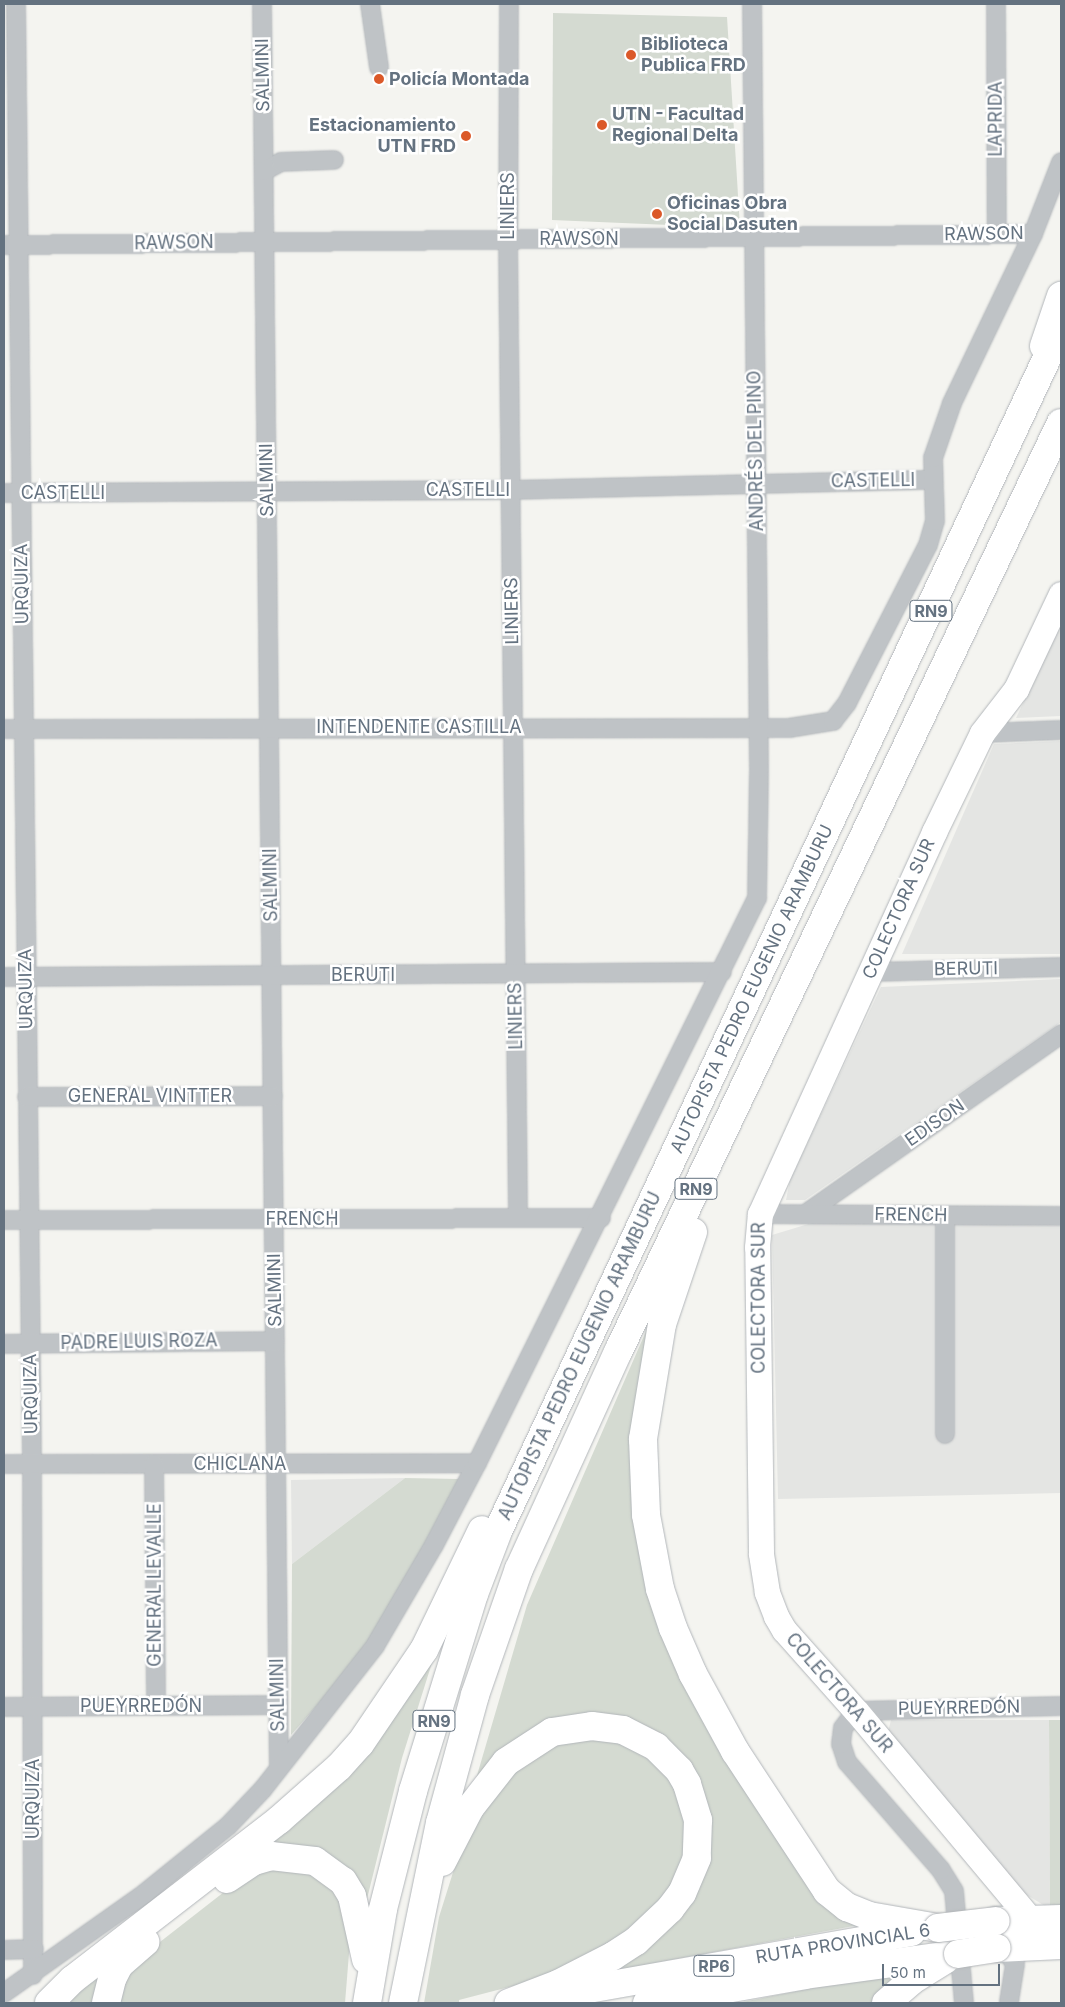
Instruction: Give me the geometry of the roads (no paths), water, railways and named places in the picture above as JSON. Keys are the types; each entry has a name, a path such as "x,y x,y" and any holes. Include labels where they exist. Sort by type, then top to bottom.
{"highway":[{"path":"1021,419 1061,296"},
{"name":"AUTOPISTA PEDRO EUGENIO ARAMBURU","path":"368,1992 383,1909 413,1791 474,1594 525,1470 1021,419 1061,328"},
{"name":"AUTOPISTA PEDRO EUGENIO ARAMBURU","path":"403,2003 416,1929 461,1744 519,1569 762,1048 1061,423"},
{"path":"762,1048 697,1220 662,1324 643,1439 642,1480 652,1549 663,1597 693,1674 735,1751 819,1881 836,1899 858,1912 883,1920 927,1928"},
{"path":"49,2003 104,1954 316,1790 360,1744 424,1650 477,1538 525,1470"},
{"path":"416,1929 456,1830 487,1785 522,1749 552,1732 592,1726 623,1730 656,1746 670,1759 687,1784 698,1820 697,1858 682,1893 653,1926 613,1956 558,1984 508,2003"},
{"path":"106,2003 112,1979 132,1952 238,1871 271,1856 315,1860 343,1881 352,1896 358,1915 368,1992"},
{"name":"RUTA PROVINCIAL 6","path":"508,2003 927,1928 996,1921 1061,1919"},
{"path":"886,2003 926,1964 958,1954 1001,1948 1061,1945"},
{"name":"RUTA PROVINCIAL 6","path":"648,2003 805,1975 926,1964"}],"street":[{"name":"URQUIZA","path":"16,4 11,245 12,493 23,729 32,1464 33,1975"},
{"name":"SALMINI","path":"262,4 279,1766"},
{"path":"370,4 379,67"},
{"name":"LINIERS","path":"509,4 508,240 518,1218"},
{"name":"ANDRÉS DEL PINO","path":"4,1993 33,1975 145,1893 228,1826 263,1789 279,1766 375,1646 434,1545 477,1463 601,1218 757,898 760,879 752,4"},
{"name":"LAPRIDA","path":"996,4 997,234"},
{"path":"264,171 281,162 334,160"},
{"path":"932,480 933,458 952,404 1033,234 1061,162"},
{"name":"RAWSON","path":"11,245 1033,234"},
{"name":"CASTELLI","path":"12,493 510,490 932,480"},
{"name":"INTENDENTE CASTILLA","path":"4,729 513,726 759,728 815,726 833,721 847,703 928,545 935,521 932,480"},
{"name":"COLECTORA SUR","path":"1030,1919 856,1711 784,1630 768,1592 761,1553 757,1247 760,1214 982,733 1016,689 1061,594"},
{"path":"982,733 1061,730"},
{"name":"BERUTI","path":"871,972 1061,967"},
{"name":"BERUTI","path":"4,977 722,972"},
{"name":"EDISON","path":"808,1212 1061,1034"},
{"name":"GENERAL VINTTER","path":"27,1097 273,1096"},
{"name":"FRENCH","path":"760,1214 808,1212 945,1216 1061,1216"},
{"path":"945,1216 945,1434"},
{"name":"FRENCH","path":"4,1220 601,1218"},
{"name":"PADRE LUIS ROZA","path":"4,1344 275,1341"},
{"name":"CHICLANA","path":"4,1464 477,1463"},
{"name":"GENERAL LEVALLE","path":"154,1464 156,1706"},
{"name":"PUEYRREDÓN","path":"4,1707 278,1705"},
{"name":"PUEYRREDÓN","path":"856,1711 1061,1706"},
{"path":"856,1711 840,1737 847,1762 941,1870 954,1891 964,2003"},
{"path":"1001,1948 1015,1964 1009,2003"},
{"path":"4,1950 34,1949"}],"place":[{"name":"Biblioteca Publica FRD","path":"631,55"},
{"name":"Policía Montada","path":"379,79"},
{"name":"UTN - Facultad Regional Delta","path":"602,125"},
{"name":"Estacionamiento UTN FRD","path":"466,136"},
{"name":"Oficinas Obra Social Dasuten","path":"657,214"}]}
